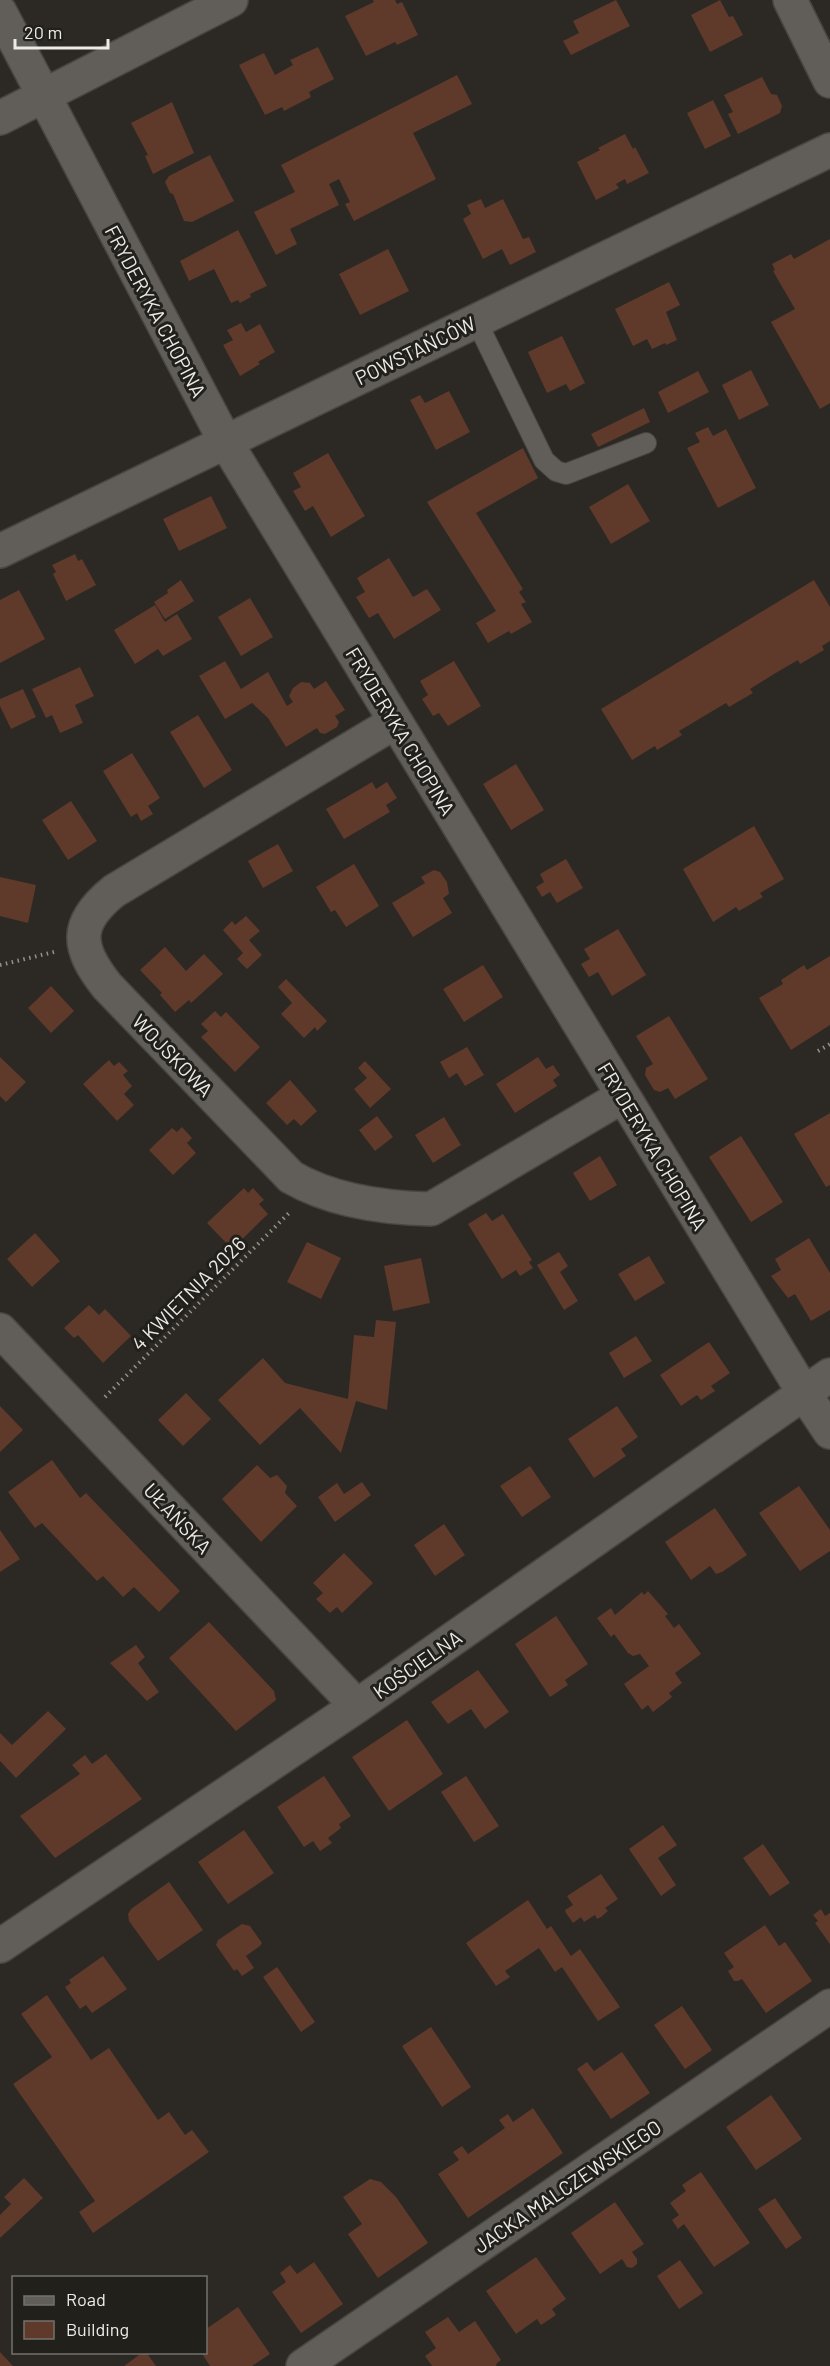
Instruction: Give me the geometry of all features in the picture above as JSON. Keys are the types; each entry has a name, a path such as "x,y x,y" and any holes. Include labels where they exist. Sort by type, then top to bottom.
{"street":[{"path":"0,117 231,0"},
{"path":"790,0 830,81"},
{"name":"FRYDERYKA CHOPINA","path":"0,12 225,441 623,1096 817,1384 830,1432"},
{"name":"POWSTAŃCÓW","path":"0,551 830,150"},
{"path":"84,945 83,937 88,919 99,903 114,891 395,722"},
{"name":"WOJSKOWA","path":"84,945 91,966 107,986 291,1177 312,1189 337,1197 405,1208 431,1209 623,1096"},
{"name":"UŁAŃSKA","path":"0,1330 357,1706"},
{"name":"KOŚCIELNA","path":"0,1946 357,1706 817,1384"},
{"name":"JACKA MALCZEWSKIEGO","path":"303,2366 830,2006"}],"lane":[{"path":"476,320 544,460 556,471 566,474 646,443"}],"path":[{"path":"0,965 84,945"},
{"path":"818,1051 830,1044"},
{"name":"4 KWIETNIA 2026","path":"84,1418 312,1189"}],"building":[{"path":"373,0 395,0 397,4 402,2 418,35 397,45 395,42 366,56 345,16 374,2"},
{"path":"616,0 630,26 571,55 563,41 579,33 573,21"},
{"path":"720,0 729,17 733,16 743,35 710,52 691,15"},
{"path":"318,47 334,79 309,92 311,97 284,111 282,107 265,115 239,65 264,53 275,75 293,65 290,60"},
{"path":"457,75 472,104 413,133 436,179 354,221 345,204 350,202 339,179 329,184 339,205 290,229 297,244 276,255 254,212 295,192 281,165"},
{"path":"762,77 771,94 777,95 782,106 780,113 738,134 728,114 733,112 724,95"},
{"path":"713,100 731,136 705,149 687,113"},
{"path":"172,102 194,153 153,174 145,156 148,155 131,123"},
{"path":"625,134 649,173 627,184 625,179 616,184 619,188 596,200 577,162"},
{"path":"210,155 234,201 192,222 184,221 173,194 170,193 165,182 169,176"},
{"path":"481,199 485,208 503,199 523,239 529,237 536,252 510,265 502,249 483,259 463,219 471,214 467,205"},
{"path":"238,230 267,286 250,294 251,297 240,303 238,300 231,303 214,269 189,281 180,261"},
{"path":"830,239 830,403 820,409 771,322 795,309 773,271 775,270 772,264 791,254 794,259"},
{"path":"388,249 409,291 360,315 339,274"},
{"path":"669,282 680,305 666,312 677,340 652,349 647,339 633,346 615,309"},
{"path":"241,323 246,332 260,324 275,352 240,376 223,345 233,340 227,330"},
{"path":"562,336 585,383 570,391 566,384 547,393 528,352"},
{"path":"751,370 769,405 739,420 722,385"},
{"path":"698,371 709,392 668,413 658,392"},
{"path":"449,391 470,432 436,450 410,400 420,395 425,403"},
{"path":"644,408 650,422 598,447 591,434"},
{"path":"708,427 713,436 726,429 756,488 718,508 687,448 700,442 695,433"},
{"path":"523,448 538,478 476,513 523,589 519,592 526,602 521,604 532,622 488,643 476,623 496,611 427,502"},
{"path":"328,453 365,516 331,537 313,506 305,511 293,491 301,487 293,473"},
{"path":"628,484 650,521 611,544 589,507"},
{"path":"211,496 227,528 179,551 163,519"},
{"path":"75,554 78,561 82,559 96,585 66,601 53,574 56,572 52,565"},
{"path":"389,558 413,597 427,589 441,610 394,639 378,613 369,618 356,597 365,592 357,578"},
{"path":"181,580 194,601 165,619 154,602 168,593 167,590"},
{"path":"814,580 830,607 830,641 822,646 824,650 800,664 798,660 750,689 753,693 729,707 726,703 679,731 682,735 657,750 655,746 632,760 601,709"},
{"path":"19,590 45,639 0,663 0,600"},
{"path":"250,598 273,637 241,656 218,617"},
{"path":"155,605 165,622 177,614 192,639 163,656 158,649 135,664 114,630"},
{"path":"225,661 241,689 268,672 287,706 293,702 289,696 293,688 301,682 310,683 314,689 326,681 345,710 335,716 339,722 337,727 325,734 320,733 317,728 286,747 268,718 252,703 225,719 199,676"},
{"path":"454,661 481,706 448,726 439,713 433,716 422,699 428,695 420,681"},
{"path":"80,667 94,696 75,705 83,723 60,733 52,715 46,718 32,689"},
{"path":"23,689 36,717 11,729 0,706 0,699"},
{"path":"198,715 232,770 204,788 170,732"},
{"path":"132,753 160,798 148,806 153,814 141,821 137,813 131,817 103,771"},
{"path":"516,764 544,810 511,830 483,784"},
{"path":"372,782 376,789 387,782 397,798 386,805 390,812 344,839 326,809"},
{"path":"71,801 97,841 68,860 42,820"},
{"path":"754,826 784,879 760,893 763,897 739,911 736,907 713,922 683,869"},
{"path":"278,844 293,871 263,888 248,861"},
{"path":"566,859 583,888 557,903 550,892 542,897 536,887 544,882 540,874"},
{"path":"354,864 379,906 346,927 335,910 331,912 316,887"},
{"path":"434,870 440,872 447,882 449,894 443,898 452,913 413,937 392,903 425,883 421,877"},
{"path":"0,877 36,885 28,923 0,916"},
{"path":"246,916 260,931 249,940 262,955 247,969 237,959 243,953 223,930 232,921 235,925"},
{"path":"618,929 646,975 612,996 598,972 589,977 581,964 590,959 584,949"},
{"path":"165,947 186,971 204,954 223,974 191,1003 189,1000 175,1012 160,995 162,993 140,970"},
{"path":"830,956 830,1025 791,1050 759,998 783,984 781,980 804,965 807,970"},
{"path":"483,965 503,997 464,1022 443,989"},
{"path":"286,979 327,1021 317,1031 315,1027 304,1038 281,1014 292,1003 278,987"},
{"path":"51,986 74,1011 51,1033 28,1008"},
{"path":"215,1011 221,1017 226,1012 260,1047 235,1072 201,1037 208,1031 201,1024"},
{"path":"669,1016 708,1079 675,1099 668,1088 660,1092 654,1090 645,1075 646,1068 653,1064 636,1036"},
{"path":"467,1047 484,1075 465,1086 457,1073 449,1078 440,1062"},
{"path":"0,1057 26,1082 6,1102 0,1096"},
{"path":"538,1057 546,1069 553,1065 560,1075 553,1080 557,1086 515,1113 496,1084"},
{"path":"109,1060 114,1066 119,1062 128,1071 123,1075 132,1086 124,1094 134,1105 117,1121 83,1084"},
{"path":"365,1061 391,1089 370,1108 354,1089 367,1078 358,1068"},
{"path":"290,1080 317,1111 301,1126 294,1119 287,1125 266,1103"},
{"path":"830,1113 830,1185 826,1187 794,1134"},
{"path":"377,1116 393,1137 375,1151 359,1130"},
{"path":"444,1117 461,1145 433,1163 415,1135"},
{"path":"182,1127 192,1138 187,1143 196,1153 173,1175 149,1150 172,1128 177,1132"},
{"path":"741,1136 783,1202 751,1222 709,1157"},
{"path":"600,1156 617,1185 590,1201 573,1173"},
{"path":"244,1188 248,1193 253,1188 264,1200 259,1204 268,1214 232,1249 207,1223"},
{"path":"486,1213 492,1221 503,1214 532,1260 529,1262 533,1268 520,1276 516,1270 502,1279 468,1224"},
{"path":"35,1233 60,1261 32,1287 7,1259"},
{"path":"809,1238 830,1273 830,1310 811,1321 795,1294 788,1298 771,1276 781,1270 775,1259"},
{"path":"307,1242 341,1258 321,1299 287,1282"},
{"path":"559,1252 568,1266 560,1272 578,1301 564,1310 537,1265"},
{"path":"649,1256 665,1283 635,1301 618,1274"},
{"path":"421,1258 430,1303 393,1311 384,1266"},
{"path":"89,1305 99,1315 105,1309 131,1336 103,1363 78,1335 74,1338 64,1328"},
{"path":"376,1320 396,1322 387,1410 356,1401 341,1453 300,1408 260,1445 218,1400 263,1358 285,1383 348,1399 354,1335 374,1337"},
{"path":"636,1336 652,1361 624,1378 609,1353"},
{"path":"709,1342 730,1373 711,1386 715,1391 701,1400 697,1395 681,1406 660,1375"},
{"path":"186,1393 211,1419 183,1446 158,1420"},
{"path":"0,1406 23,1430 0,1452"},
{"path":"617,1406 638,1437 621,1449 626,1456 594,1478 568,1439"},
{"path":"52,1460 80,1498 86,1493 180,1591 159,1612 134,1587 123,1597 103,1576 97,1581 42,1523 35,1528 8,1492"},
{"path":"257,1465 270,1478 277,1475 287,1486 285,1493 297,1506 261,1542 222,1499"},
{"path":"530,1466 551,1497 522,1517 500,1486"},
{"path":"362,1482 371,1495 335,1522 318,1497 337,1483 344,1494"},
{"path":"799,1486 830,1530 830,1551 800,1571 759,1513"},
{"path":"715,1508 747,1555 722,1572 716,1574 710,1566 691,1580 665,1542"},
{"path":"444,1524 465,1555 435,1576 414,1545"},
{"path":"0,1530 20,1559 0,1572"},
{"path":"344,1553 373,1583 342,1613 337,1607 330,1613 316,1599 323,1593 313,1583"},
{"path":"648,1591 668,1614 665,1616 674,1628 679,1624 701,1654 675,1673 682,1683 669,1693 672,1697 653,1712 648,1705 642,1710 624,1684 649,1666 640,1654 633,1656 628,1653 614,1634 611,1637 597,1618 611,1608 615,1615 642,1592 644,1595"},
{"path":"556,1616 588,1664 565,1680 568,1685 550,1697 515,1644"},
{"path":"209,1622 274,1691 276,1700 236,1731 169,1658"},
{"path":"136,1645 145,1657 138,1663 159,1692 147,1701 110,1663"},
{"path":"478,1670 509,1712 485,1729 471,1709 448,1724 431,1702"},
{"path":"48,1711 66,1729 16,1778 0,1761 0,1733 12,1745"},
{"path":"407,1720 443,1774 389,1811 352,1757"},
{"path":"106,1754 142,1799 55,1858 20,1816 80,1774 72,1765 85,1755 92,1764"},
{"path":"324,1776 351,1816 339,1824 341,1828 328,1838 332,1843 320,1851 313,1841 304,1847 277,1807"},
{"path":"466,1776 499,1826 474,1842 441,1792"},
{"path":"663,1825 677,1845 658,1858 676,1885 661,1896 629,1849"},
{"path":"244,1830 274,1873 228,1904 198,1862"},
{"path":"763,1844 790,1883 770,1896 743,1858"},
{"path":"601,1874 618,1899 605,1908 608,1911 601,1917 597,1919 595,1915 584,1922 581,1917 573,1923 565,1910 573,1905 567,1896"},
{"path":"169,1882 203,1930 158,1961 129,1921 128,1914 131,1909"},
{"path":"528,1900 547,1929 551,1926 571,1956 580,1949 620,2007 598,2021 562,1967 555,1972 539,1948 505,1971 510,1977 496,1986 466,1943"},
{"path":"821,1909 825,1916 830,1913 830,1944 815,1923 818,1921 813,1915"},
{"path":"242,1924 250,1926 262,1943 246,1956 254,1968 242,1976 237,1969 234,1971 216,1945 218,1940"},
{"path":"765,1925 779,1946 785,1942 812,1981 766,2013 742,1979 734,1981 728,1971 734,1967 724,1953"},
{"path":"103,1956 127,1989 92,2013 86,2005 80,2009 65,1987 71,1983 69,1980"},
{"path":"277,1967 315,2022 301,2032 263,1977"},
{"path":"47,1995 91,2060 109,2048 158,2120 169,2112 185,2135 192,2130 209,2152 93,2233 79,2212 95,2201 13,2084 52,2057 21,2014"},
{"path":"682,2006 712,2050 685,2069 654,2025"},
{"path":"431,2027 471,2087 442,2107 402,2046"},
{"path":"622,2052 650,2093 611,2119 577,2069 587,2062 594,2071"},
{"path":"771,2095 802,2139 756,2170 726,2127"},
{"path":"533,2108 563,2153 468,2218 438,2174 459,2160 453,2152 462,2146 468,2154 505,2128 499,2120 508,2114 513,2122"},
{"path":"701,2172 750,2243 714,2267 684,2224 678,2229 672,2220 679,2215 670,2203 686,2191 682,2185"},
{"path":"24,2178 43,2198 0,2238 0,2215 11,2204 4,2197"},
{"path":"370,2179 381,2182 396,2197 428,2243 378,2278 348,2234 362,2224 343,2197"},
{"path":"775,2198 802,2238 786,2249 758,2209"},
{"path":"615,2202 644,2244 632,2252 637,2259 637,2264 632,2268 627,2267 622,2259 600,2274 571,2233"},
{"path":"536,2257 566,2299 552,2309 556,2315 541,2325 537,2319 516,2334 486,2291"},
{"path":"680,2260 703,2293 679,2309 657,2276"},
{"path":"314,2262 343,2304 301,2333 272,2292 286,2282 280,2273 290,2265 297,2274"},
{"path":"238,2307 270,2354 252,2366 210,2366 202,2354 207,2354 207,2328"},
{"path":"448,2317 459,2332 475,2321 501,2360 496,2366 432,2366 425,2356 436,2348 425,2332"},
{"path":"0,2352 13,2366 0,2366"},
{"path":"140,2354 147,2354 156,2366 124,2366"}]}
